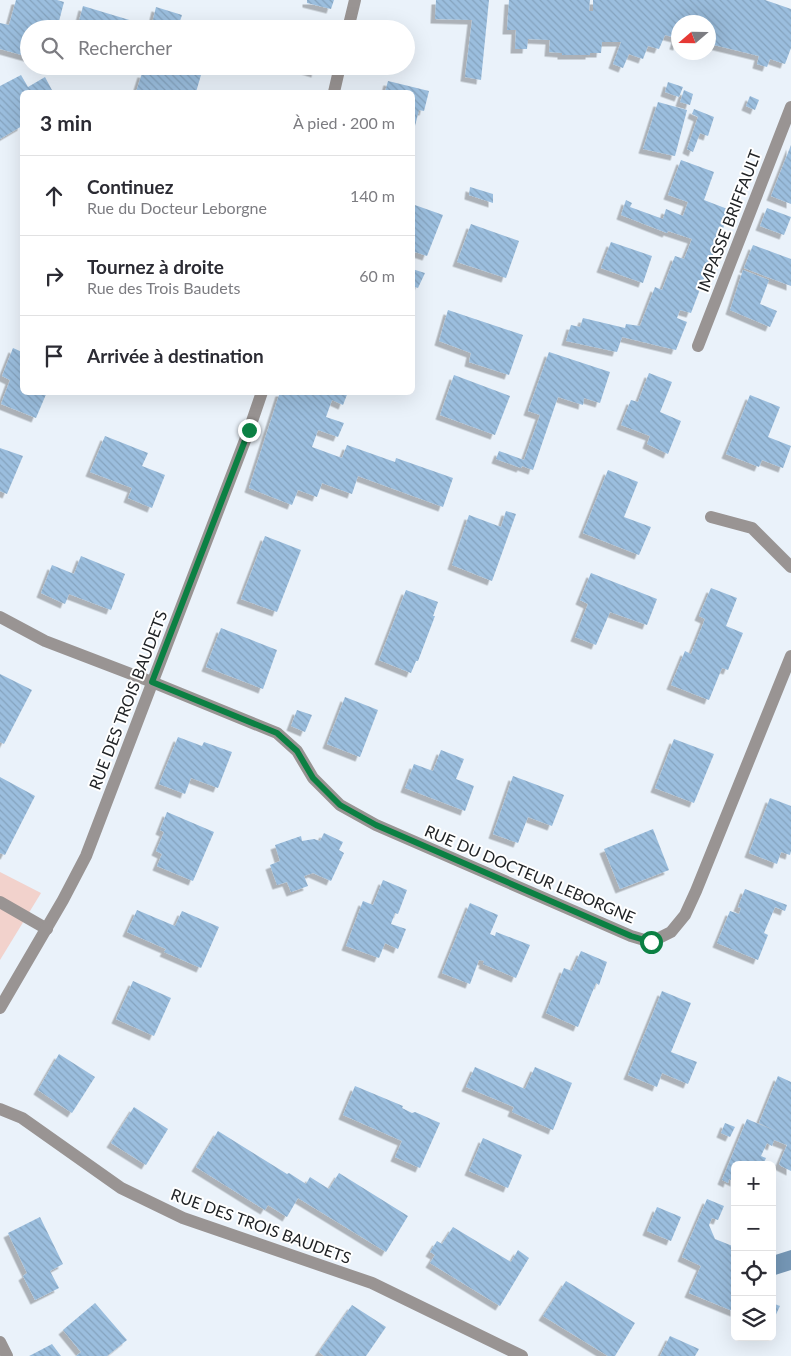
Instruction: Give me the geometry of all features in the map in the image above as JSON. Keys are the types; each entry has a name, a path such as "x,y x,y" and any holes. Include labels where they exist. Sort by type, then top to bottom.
{"street":[{"path":"350,20 355,0"},
{"path":"334,90 338,75"},
{"name":"IMPASSE BRIFFAULT","path":"698,346 791,107"},
{"name":"RUE DES TROIS BAUDETS","path":"0,1008 47,929 86,856 261,395"},
{"path":"711,517 752,528 791,567"},
{"name":"RUE DU DOCTEUR LEBORGNE","path":"0,617 45,641 277,733 297,751 313,778 340,805 376,825 631,936 651,942 671,932 685,914 700,882 791,656"},
{"path":"0,902 47,929"},
{"name":"RUE DES TROIS BAUDETS","path":"0,1109 22,1118 121,1188 183,1218 372,1283 522,1356"},
{"path":"0,1342 7,1356"}],"shaded area":[{"path":"0,872 41,893 0,960"}],"water":[{"path":"791,1250 791,1270 776,1275 776,1255"}],"building":[{"path":"16,0 57,0 64,2 59,20 20,20 20,55 0,49 0,23 9,25"},
{"path":"307,0 334,0 331,9 307,3"},
{"path":"436,0 489,0 481,80 465,77 472,20 435,19"},
{"path":"509,0 590,0 589,11 593,11 593,0 765,0 791,9 791,48 785,64 770,59 767,67 757,64 759,56 716,45 716,15 671,15 671,37 665,35 659,49 648,46 643,59 629,54 623,68 613,64 621,42 602,42 601,53 562,55 562,53 549,52 550,40 528,39 527,49 515,49 516,30 507,30"},
{"path":"83,6 129,20 79,20"},
{"path":"156,7 182,15 180,20 153,20"},
{"path":"21,75 28,87 45,77 52,90 20,90 20,127 0,139 0,86"},
{"path":"141,75 201,75 197,90 137,90"},
{"path":"388,81 429,91 424,111 419,110 415,126 415,90 386,90"},
{"path":"668,82 683,87 679,97 665,92"},
{"path":"684,90 693,94 690,105 680,102"},
{"path":"750,96 759,100 755,110 746,106"},
{"path":"658,102 687,110 675,156 643,149"},
{"path":"694,109 714,117 708,136 700,133 693,152 687,149 698,117 692,114"},
{"path":"791,145 791,204 771,196"},
{"path":"681,160 714,172 704,200 730,210 691,313 680,310 677,318 687,322 676,350 622,337 617,352 566,341 571,325 580,327 583,318 625,328 626,324 640,326 655,287 662,290 675,256 684,259 692,239 668,231 667,233 621,215 626,200 632,203 630,207 663,219 666,209 683,216 688,202 668,195"},
{"path":"470,187 493,194 493,203 469,195"},
{"path":"415,205 443,215 427,256 415,252"},
{"path":"767,208 791,217 784,235 760,226"},
{"path":"471,224 519,241 506,278 457,262"},
{"path":"611,242 652,256 643,283 601,268"},
{"path":"753,245 791,259 791,286 744,268"},
{"path":"415,270 425,273 418,288 415,287"},
{"path":"743,270 769,280 760,304 777,311 770,327 730,310"},
{"path":"448,310 523,335 509,375 469,362 471,353 439,341"},
{"path":"13,348 20,351 20,395 46,395 36,418 1,404 10,380 2,376"},
{"path":"549,352 610,372 600,403 584,398 583,405 558,397 533,470 522,466 521,468 496,459 499,451 524,460 540,415 528,411"},
{"path":"649,373 672,382 660,412 681,421 668,454 647,444 650,436 621,425 631,400 638,402"},
{"path":"454,375 510,396 495,435 440,415"},
{"path":"279,395 347,395 343,405 332,400 326,417 344,423 338,437 318,430 312,447 342,458 347,445 395,462 396,458 453,478 443,507 358,476 352,494 322,483 317,497 298,490 292,505 249,488"},
{"path":"750,395 780,407 768,437 791,446 783,468 762,460 759,467 726,454"},
{"path":"105,436 148,453 142,466 165,475 152,508 128,498 132,488 90,472"},
{"path":"0,448 23,456 7,494 0,491"},
{"path":"608,470 638,482 624,517 651,527 639,555 583,533"},
{"path":"506,511 516,514 492,581 452,565 469,515 501,527"},
{"path":"265,536 301,550 277,612 241,599"},
{"path":"81,556 125,574 111,610 69,594 65,604 41,593 52,565 74,574"},
{"path":"591,573 657,599 647,625 610,612 596,645 575,637 588,604 580,600"},
{"path":"711,588 737,598 726,626 743,633 728,670 722,668 709,700 671,685 685,651 691,654 705,619 699,616"},
{"path":"406,590 438,602 433,616 435,616 418,661 416,661 411,673 379,660"},
{"path":"221,628 277,650 263,689 206,667"},
{"path":"0,674 32,690 4,744 0,742"},
{"path":"345,697 378,710 360,757 327,744"},
{"path":"297,710 312,715 305,732 291,726"},
{"path":"178,737 202,746 204,742 232,752 218,788 191,778 185,794 159,784"},
{"path":"674,739 714,754 694,803 655,788"},
{"path":"441,750 464,759 456,779 474,786 465,811 405,788 414,764 433,771"},
{"path":"513,776 564,795 552,826 528,817 518,843 493,834"},
{"path":"0,777 35,796 5,855 0,853"},
{"path":"770,798 791,806 791,851 790,855 781,852 777,864 749,853"},
{"path":"167,812 214,832 193,881 157,866 162,854 156,851 164,832 160,830"},
{"path":"653,829 669,870 620,889 604,849"},
{"path":"324,833 343,842 339,850 344,853 331,881 313,873 304,876 308,886 291,892 287,882 277,885 270,865 280,861 275,845 301,836 302,841 314,839 320,841"},
{"path":"383,880 407,890 398,914 395,913 391,924 406,929 398,949 385,943 379,958 346,946 363,901 373,905"},
{"path":"745,889 787,905 785,911 775,907 764,933 768,935 758,960 717,943 730,911 739,914 741,908 738,907"},
{"path":"470,903 498,915 490,934 495,936 496,932 530,945 516,978 483,964 484,961 479,960 470,984 442,973"},
{"path":"137,910 175,926 182,911 219,927 201,968 164,952 166,949 127,932"},
{"path":"581,951 607,962 599,985 596,983 578,1027 546,1013 564,968 572,971"},
{"path":"133,981 171,998 154,1036 116,1019"},
{"path":"662,991 691,1003 671,1052 697,1062 688,1084 662,1073 657,1087 628,1075"},
{"path":"59,1054 95,1077 72,1113 38,1090"},
{"path":"475,1067 525,1089 535,1067 572,1083 553,1130 512,1112 514,1107 466,1087"},
{"path":"778,1076 791,1082 791,1171 779,1164 787,1145 774,1140 772,1146 767,1143 761,1156 766,1158 765,1161 731,1161 731,1180 729,1179 728,1183 722,1180 747,1119 778,1132 759,1123"},
{"path":"355,1086 403,1106 402,1108 412,1113 415,1112 440,1123 420,1168 395,1157 402,1141 343,1115"},
{"path":"134,1107 168,1129 146,1165 111,1143"},
{"path":"725,1123 735,1127 730,1137 721,1133"},
{"path":"218,1131 306,1184 310,1177 329,1189 339,1173 408,1216 386,1252 298,1198 287,1217 268,1205 265,1210 196,1167"},
{"path":"483,1138 522,1155 508,1188 469,1171"},
{"path":"707,1199 724,1206 718,1220 712,1218 709,1225 715,1239 731,1245 731,1310 689,1293 701,1266 682,1257"},
{"path":"657,1207 681,1217 671,1241 647,1231"},
{"path":"40,1217 63,1264 50,1271 59,1288 35,1300 23,1276 27,1273 8,1233"},
{"path":"453,1227 511,1262 518,1250 529,1258 500,1306 430,1263 435,1255 430,1252 437,1241 442,1244"},
{"path":"566,1281 635,1323 615,1356 608,1356 543,1316"},
{"path":"95,1303 127,1340 107,1356 76,1356 81,1352 63,1330"},
{"path":"776,1304 780,1306 776,1314"},
{"path":"352,1305 386,1327 366,1356 324,1356 319,1352"},
{"path":"670,1336 699,1349 695,1356 660,1356"},
{"path":"52,1344 61,1356 29,1356 35,1353"}],"route":[{"path":"249,430 152,682 277,733 297,751 313,778 340,805 376,825 631,936 651,942"}]}
